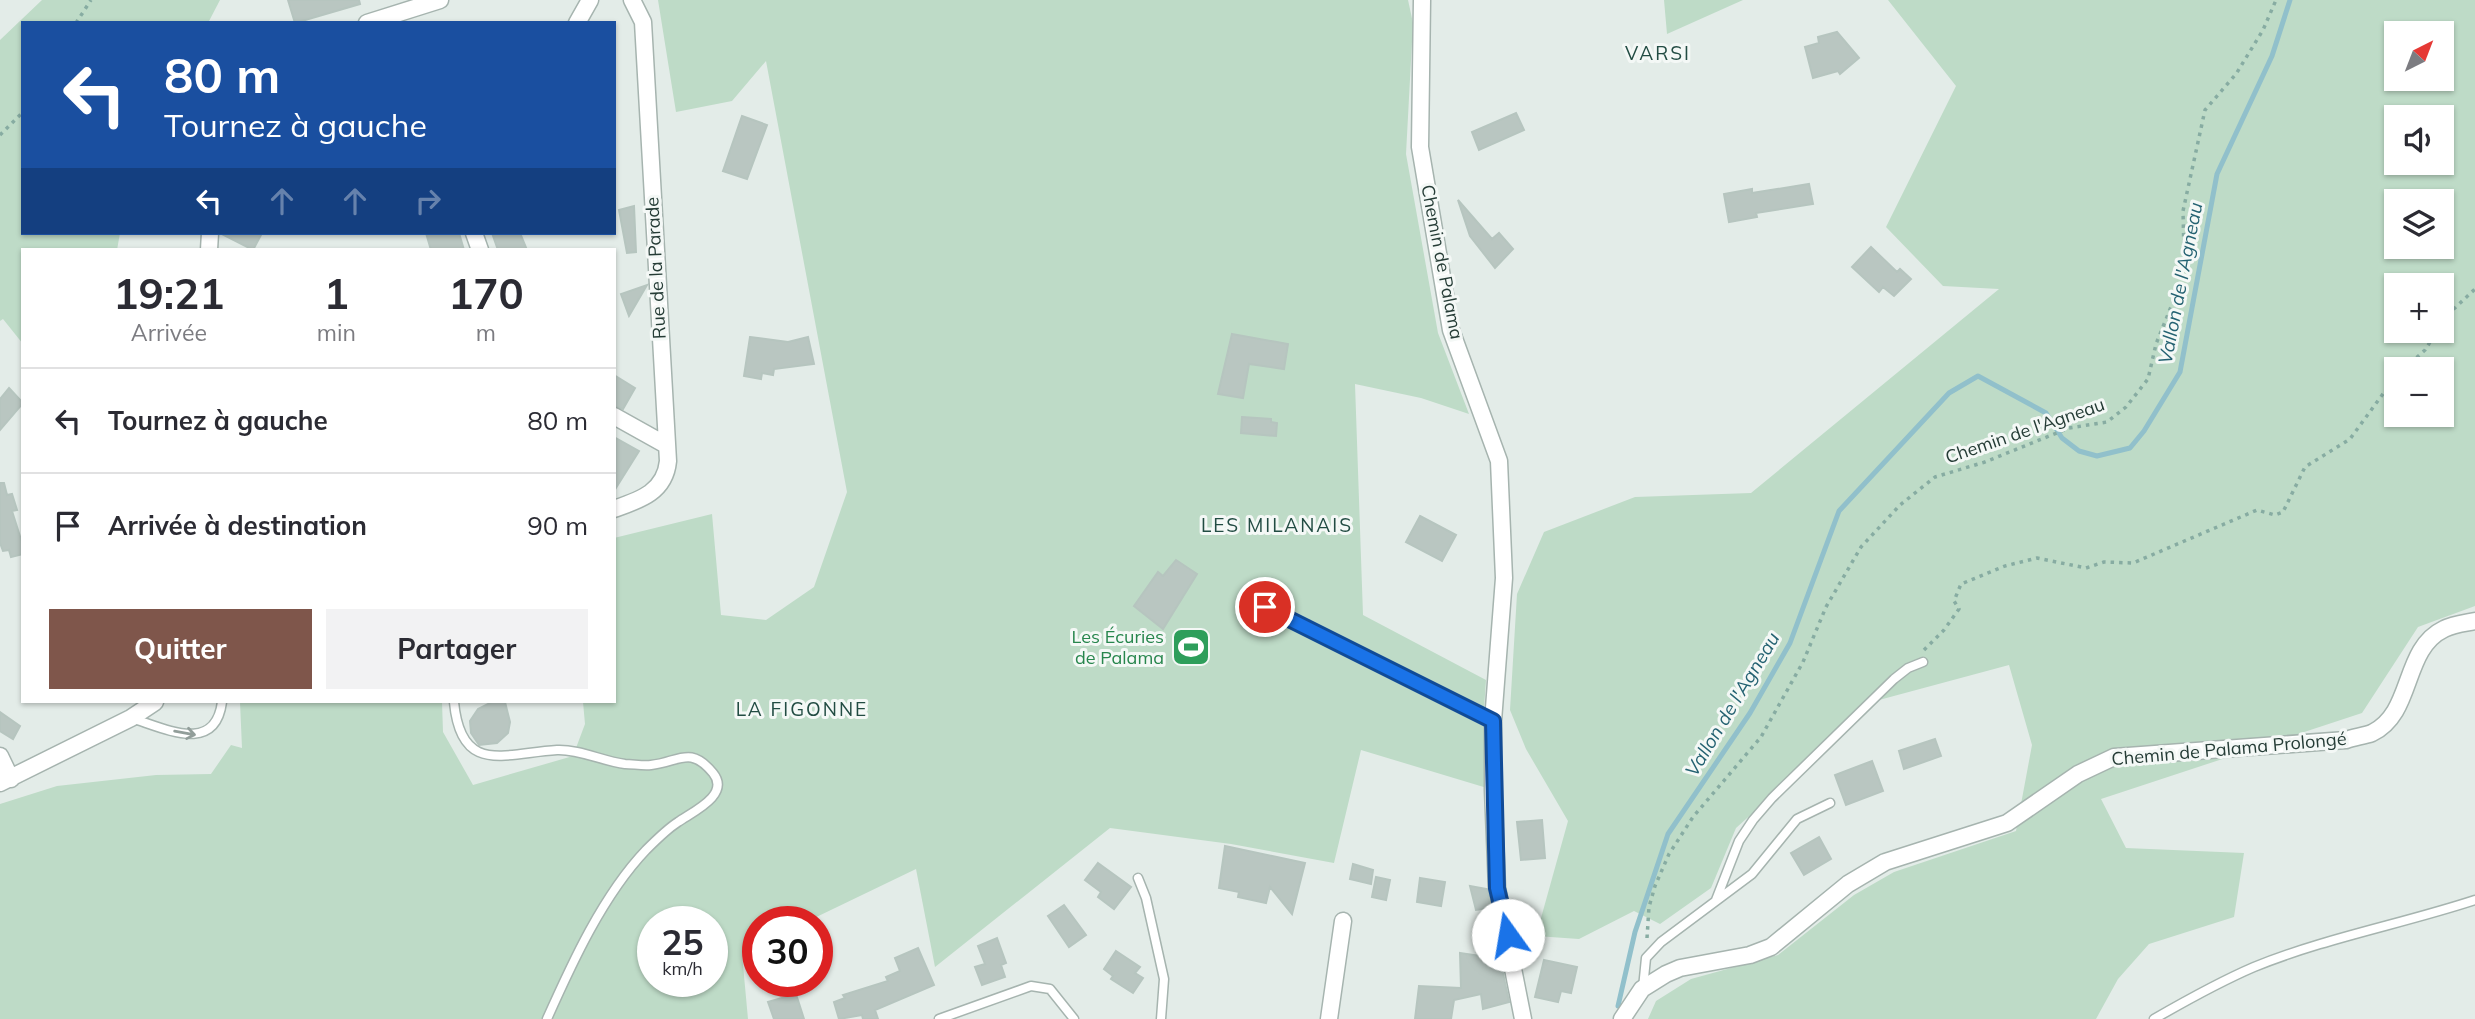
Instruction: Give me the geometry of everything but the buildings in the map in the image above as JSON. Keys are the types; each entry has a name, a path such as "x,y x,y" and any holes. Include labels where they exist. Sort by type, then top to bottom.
{"street":[{"path":"374,21 440,0"},
{"path":"578,21 590,0"},
{"name":"Rue de la Parade","path":"616,508 656,490 667,474 643,22 632,0"},
{"name":"Chemin de Palama","path":"1422,0 1420,147 1451,330 1499,461 1504,578 1493,721 1497,888 1523,1019"},
{"path":"616,417 666,445"},
{"name":"Chemin de Palama Prolongé","path":"1622,1019 1642,989 1666,974 1680,968 1750,955 1771,947 1848,884 1885,862 2007,823 2086,769 2114,757 2346,740 2371,733 2386,723 2397,709 2417,658 2428,642 2443,629 2475,621"},
{"path":"0,756 5,781 131,718 154,703"},
{"path":"1329,1019 1343,921"}],"lane":[{"path":"1265,607 1493,721"},
{"path":"1716,900 1739,841 1766,806 1908,668 1923,662"},
{"path":"131,718 185,734 199,735 211,728 220,715 222,703"},
{"path":"454,703 461,737 494,758 560,750 623,764 652,765 684,756 701,760 716,776 717,790 708,802 676,823 646,850 623,878 569,969 547,1019"},
{"path":"1642,989 1646,958 1661,942 1752,874 1797,819 1830,803"},
{"path":"1138,878 1146,898 1164,979 1161,1019"},
{"path":"2154,1019 2200,992 2257,967 2348,936 2475,900"},
{"path":"939,1019 1031,986 1050,989 1074,1019"}],"path":[{"path":"77,21 91,0"},
{"name":"Chemin de l'Agneau","path":"1646,958 1649,907 1669,854 1693,817 1761,737 1803,662 1826,607 1861,547 1900,505 1935,477 1985,462 2069,428 2107,422 2126,407 2148,379 2156,344 2177,292 2184,254 2183,211 2205,110 2236,74 2263,30 2276,0"},
{"path":"0,135 21,114"},
{"path":"2454,309 2475,289"},
{"path":"2417,357 2429,343"},
{"path":"1908,668 1944,630 1959,609 1954,601 1961,584 1978,576 2038,558 2086,568 2104,562 2133,563 2257,510 2275,514 2283,512 2305,467 2350,439 2384,392"}],"green space":[{"path":"42,0 220,0 209,21 21,21 21,235 120,235 117,248 21,248 21,342 3,319 0,321 0,40"},
{"path":"658,0 1408,0 1413,23 1406,154 1438,333 1469,414 1421,398 1355,384 1363,615 1486,680 1484,709 1476,708 1474,714 1484,721 1487,788 1361,750 1334,863 1231,844 1110,828 935,967 916,869 833,909 833,906 742,906 742,997 746,997 748,1019 0,1019 0,804 57,786 156,775 211,774 231,745 242,748 240,703 442,703 443,732 473,785 573,756 585,724 583,703 616,703 616,538 712,514 721,615 766,620 814,587 847,492 766,61 732,101 676,112"},
{"path":"1664,0 1743,0 1667,34"},
{"path":"1888,0 2475,0 2475,606 2418,627 2362,713 2101,799 2126,848 2244,853 2234,917 2149,944 2118,979 2096,1019 1648,1019 1656,1001 1691,979 1778,955 1854,895 1894,872 2016,831 2032,745 2009,665 1879,700 1736,828 1711,888 1660,924 1634,911 1579,939 1536,936 1568,821 1526,749 1510,710 1517,594 1544,532 1635,497 1751,493 1999,289 1943,286 1886,227 1956,86"}],"waterway":[{"name":"Vallon de l'Agneau","path":"1618,1006 1635,932 1668,834 1750,713 1790,643 1839,511 1949,393 1978,376 2046,413 2062,438 2079,451 2097,456 2130,448 2144,431 2180,372 2217,174 2272,56 2290,0"}],"place":[{"name":"Les Écuries de Palama","path":"1191,647"}],"district":[{"name":"VARSI","path":"1658,53"},
{"name":"LES MILANAIS","path":"1277,525"},
{"name":"LA FIGONNE","path":"802,709"}],"route":[{"path":"1265,607 1493,721 1497,888 1508,935"}]}
